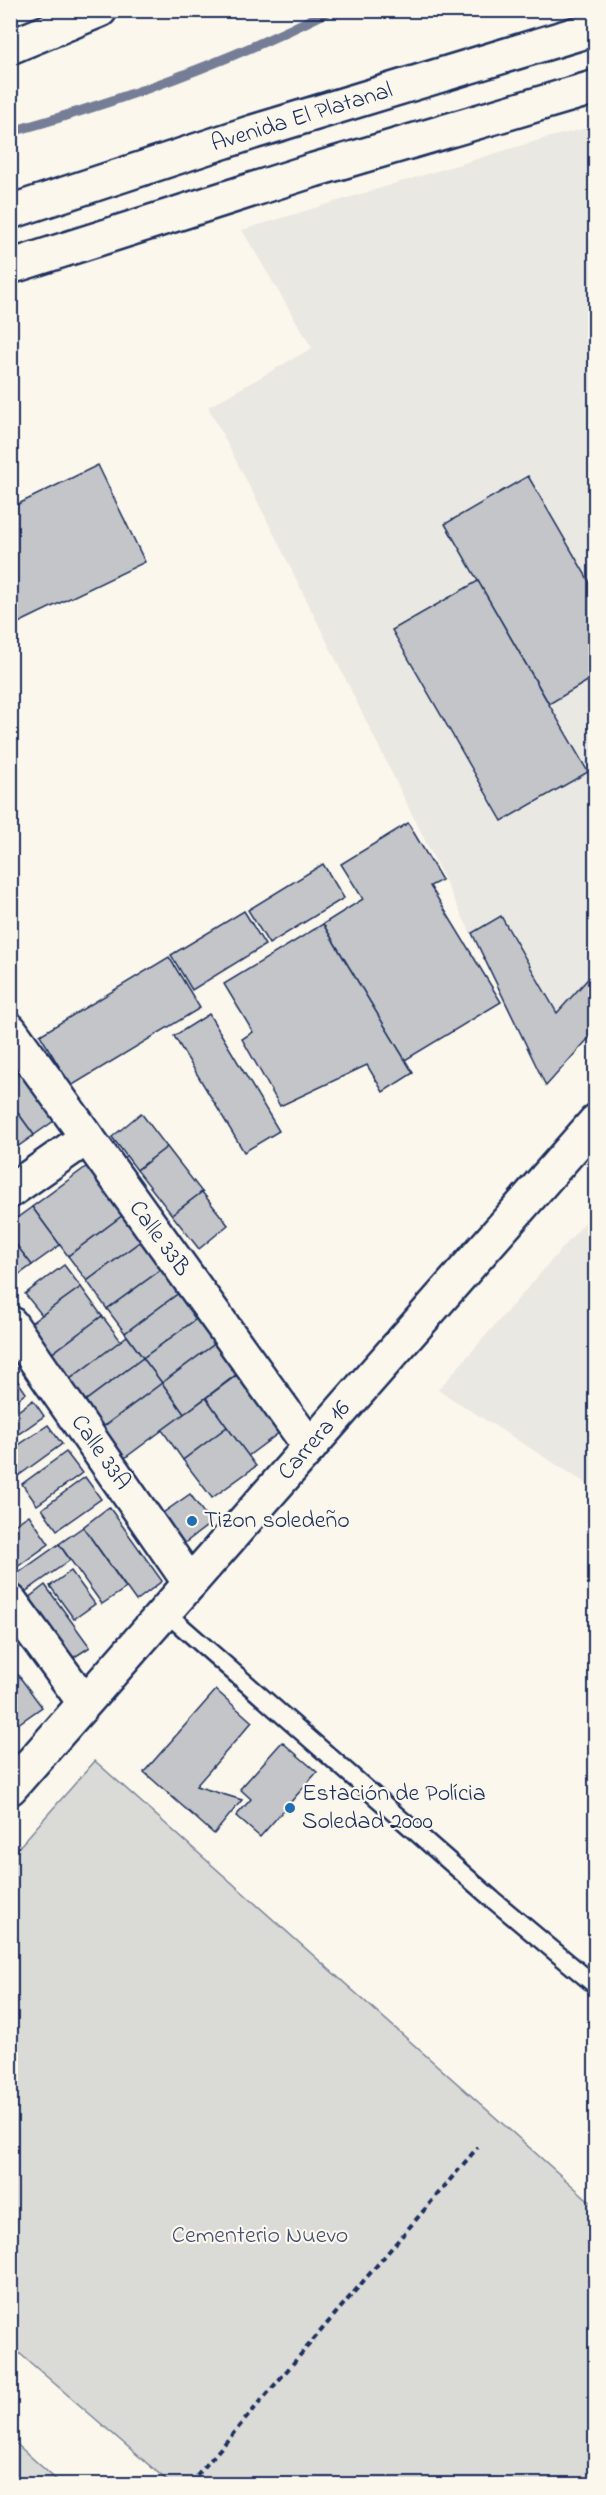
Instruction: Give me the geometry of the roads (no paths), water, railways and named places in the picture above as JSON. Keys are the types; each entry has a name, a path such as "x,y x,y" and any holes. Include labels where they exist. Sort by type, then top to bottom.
{"street":[{"path":"10,47 100,10"},
{"name":"Avenida El Platanal","path":"10,212 254,132 596,28"},
{"path":"10,267 314,170 596,87"},
{"name":"Calle 33B","path":"10,1030 310,1447"},
{"name":"Carrera 16","path":"10,1788 596,1120"},
{"path":"10,1191 86,1138"},
{"name":"Calle 33A","path":"10,1323 190,1582"},
{"path":"10,1600 84,1702"}],"lane":[{"path":"164,1611 492,1899 596,1986"}],"waterway":[{"path":"10,132 174,79 253,47 331,10"}],"place":[{"name":"Tizon soledeño","path":"192,1521"},
{"name":"Estación de Polícia Soledad 2000","path":"290,1808"}],"park label":[{"name":"Cementerio Nuevo","path":"260,2236"}]}
